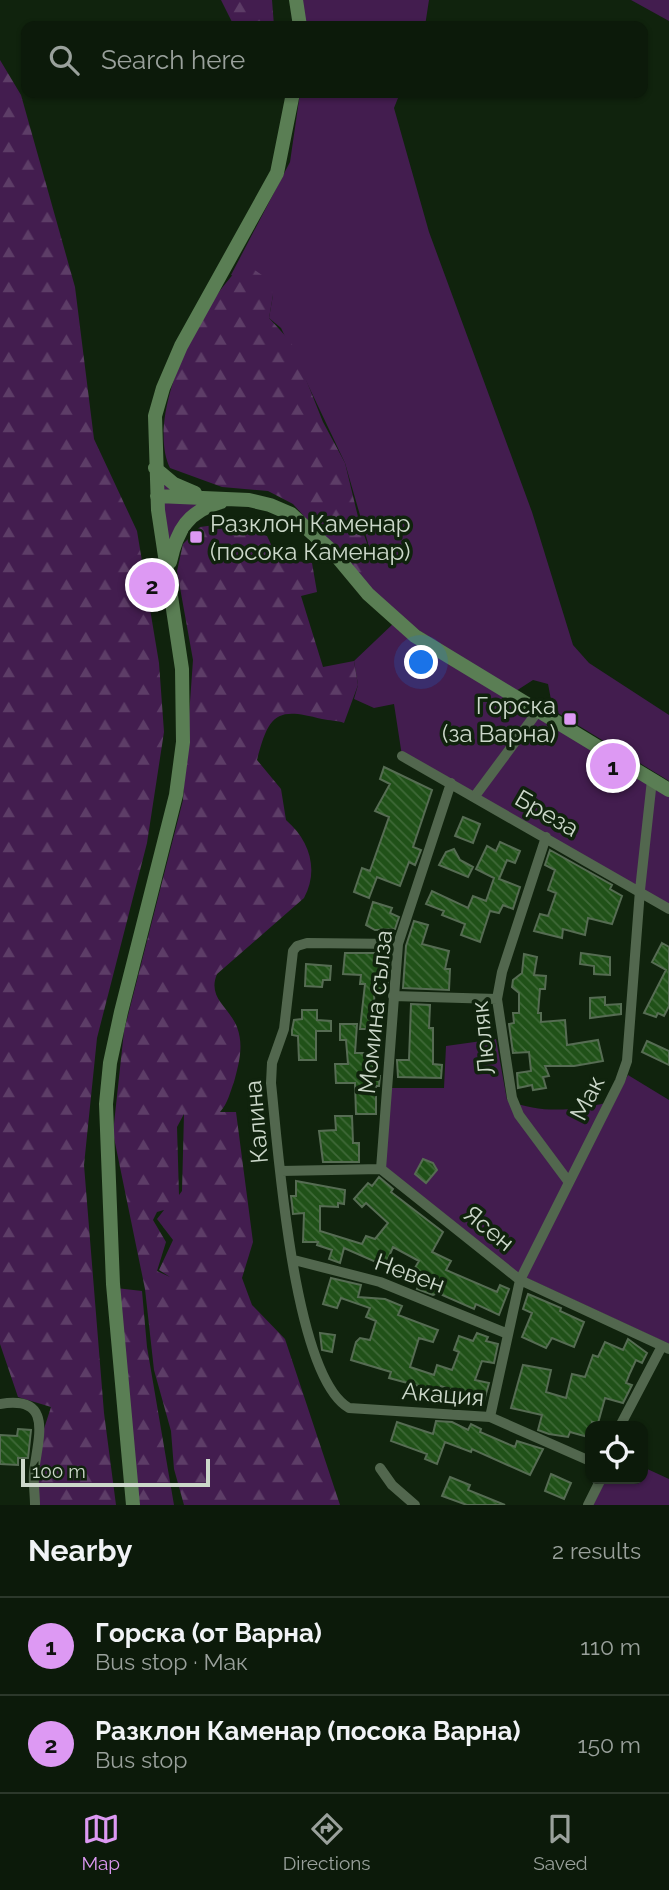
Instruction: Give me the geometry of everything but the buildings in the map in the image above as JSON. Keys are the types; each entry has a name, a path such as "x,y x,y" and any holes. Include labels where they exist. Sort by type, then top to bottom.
{"street":[{"path":"296,0 299,21"},
{"path":"133,1505 113,1284 106,1104 110,1063 165,844 176,795 183,742 181,669 157,496 155,416 163,388 181,346 277,173 292,98"},
{"path":"155,468 185,490 227,500"},
{"path":"157,496 270,505 291,514 333,552 368,594 405,629 435,650 669,790"},
{"path":"168,570 180,527 206,506 227,500"},
{"path":"475,796 538,711"},
{"name":"Бреза","path":"402,756 669,909"},
{"name":"Мак","path":"490,1418 520,1280 620,1081 627,1061 640,890 652,780"},
{"name":"Момина сълза","path":"381,1169 398,944 451,783"},
{"name":"Люляк","path":"546,837 502,972 496,999 512,1098 519,1115 568,1181"},
{"name":"Калина","path":"332,1392 310,1338 284,1215 271,1072 284,1029 293,951 297,946 307,943 398,944"},
{"path":"393,996 496,999"},
{"path":"281,1171 381,1169"},
{"name":"Ясен","path":"381,1169 520,1280 665,1347"},
{"name":"Невен","path":"294,1260 380,1282 508,1334"},
{"path":"623,1421 665,1347"},
{"name":"Акация","path":"332,1392 349,1408 490,1418 585,1459"},
{"path":"0,1404 28,1404 37,1412 40,1426 34,1475 35,1505"},
{"path":"380,1468 392,1485 415,1505"},
{"path":"588,1505 598,1484"}],"green space":[{"path":"221,0 272,0 274,21 232,21"},
{"path":"297,0 429,0 426,21 299,21"},
{"path":"631,0 669,0 669,21"},
{"path":"0,60 21,95 75,287 94,439 137,531 159,663 164,732 147,843 97,1038 84,1165 104,1413 116,1505 37,1505 33,1463 51,1407 18,1397 0,1344"},
{"path":"299,98 398,98 394,108 429,232 532,512 573,645 589,663 669,715 669,781 553,710 548,684 533,680 516,691 468,664 391,611 359,577 368,543 345,463 281,328 269,318 273,295 231,275 290,162"},
{"path":"245,263 269,280 273,295 269,318 291,342 323,422 345,463 359,521 376,568 376,576 368,580 359,577 293,504 268,491 222,487 170,468 164,445 165,418 171,389 182,358 212,302"},
{"path":"165,478 227,500 196,512 168,570 158,510"},
{"path":"222,524 267,536 278,559 312,563 317,592 301,596 323,667 354,661 358,685 344,723 307,715 285,714 277,717 266,732 257,760 281,789 286,820 301,837 310,856 309,887 304,898 217,974 215,982 217,996 237,1027 240,1041 234,1082 220,1112 236,1112 253,1242 242,1278 252,1305 285,1339 340,1505 184,1505 174,1469 171,1431 154,1370 145,1289 113,1133 124,1031 183,800 193,660 177,571 183,544 200,527","holes":["184,1114 182,1191 179,1195 177,1127","164,1210 157,1219 173,1240 159,1270 170,1277 157,1271 166,1242 153,1220 157,1212"]},
{"path":"396,621 669,790 669,909 402,756 394,704 374,708 354,699 358,685 354,661"},
{"path":"496,1039 507,1100 521,1105 560,1110 614,1101 628,1075 669,1100 669,1344 518,1274 385,1168 390,1088 444,1088 446,1046"},
{"path":"116,1288 142,1291 147,1347 174,1505 138,1505"},
{"path":"648,1469 669,1479 669,1505 587,1505 598,1484 648,1484"}],"place":[{"name":"Разклон Каменар (посока Каменар)","path":"196,537"},
{"name":"Разклон Каменар (посока Варна)","path":"152,585"},
{"name":"Горска (за Варна)","path":"570,719"},
{"name":"Горска (от Варна)","path":"613,766"}]}
